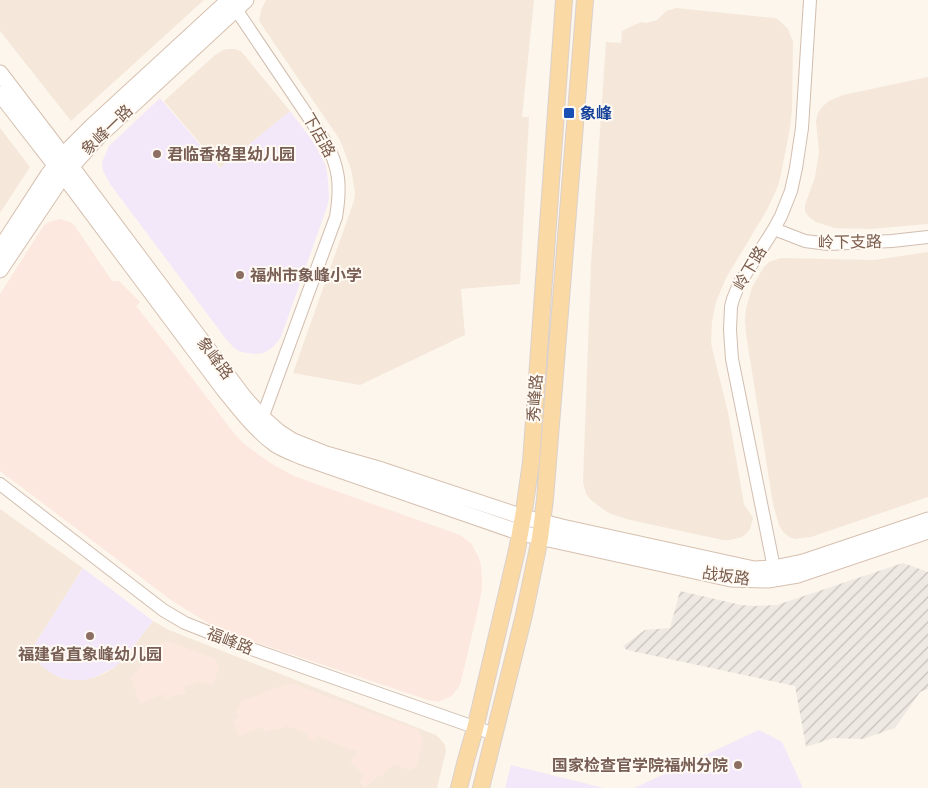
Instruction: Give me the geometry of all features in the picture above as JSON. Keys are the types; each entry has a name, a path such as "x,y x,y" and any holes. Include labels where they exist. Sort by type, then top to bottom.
{"main road":[{"name":"秀峰路","path":"459,788 475,729 522,525 530,462 564,0"},
{"path":"481,788 524,615 546,499 585,0"},
{"name":"象峰一路","path":"0,250 91,127 235,2"},
{"name":"象峰路","path":"0,73 63,165"},
{"name":"象峰路","path":"0,94 63,165 228,376 260,423 272,426 286,437 320,452 373,467 522,525"},
{"name":"象峰一路","path":"0,270 63,165"},
{"name":"战坂路","path":"541,530 746,568 764,569 817,558 928,520"},
{"name":"战坂路","path":"522,525 731,579 756,581 779,579 808,572 928,531"}],"street":[{"name":"岭下路","path":"774,568 732,360 731,307 743,277 774,229 788,200 796,168 802,128 810,0"},
{"name":"下店路","path":"235,2 324,140 335,162 339,184 336,217 260,423"},
{"name":"岭下支路","path":"774,229 805,242 828,244 928,237"},
{"name":"福峰路","path":"0,484 163,610 185,623 243,646 475,729 494,734"}],"shaded area":[{"path":"0,0 204,0 71,121 0,31"},
{"path":"266,0 534,0 522,117 529,117 520,284 461,289 465,335 360,385 293,373 354,201 355,192 351,169 340,140 259,21 261,10"},
{"path":"676,8 775,18 788,29 793,42 792,110 778,186 767,210 726,278 716,302 712,322 711,342 728,412 744,504 753,518 750,529 746,534 730,540 630,520 611,514 590,499 586,494 583,482 591,264 606,42 621,43 622,31 641,22 646,23 657,20 666,11"},
{"path":"227,49 241,51 290,111 221,168 164,101 215,55"},
{"path":"928,77 928,224 870,229 835,228 810,218 805,212 805,205 815,177 819,152 816,121 822,107 829,101 843,95"},
{"name":"福州市象峰小学","path":"160,98 220,168 290,111 314,143 326,166 329,198 327,207 281,337 273,347 264,353 241,352 234,348 226,339 110,184 103,171 102,162 109,146"},
{"path":"0,128 30,167 0,213"},
{"path":"60,219 70,222 75,226 112,281 119,281 140,302 136,306 242,442 272,464 294,476 460,535 471,543 481,565 482,589 460,685 452,696 438,702 428,700 225,632 171,600 0,471 0,294 44,225"},
{"path":"928,252 928,497 811,537 795,539 789,537 779,525 773,504 746,334 746,309 752,287 769,262 781,258 874,260"},
{"path":"0,509 83,568 30,652 51,673 61,678 85,680 105,673 115,667 127,654 153,621 169,630 436,735 445,745 446,751 437,788 0,788"},
{"path":"903,563 928,572 928,689 920,692 895,728 863,739 833,738 806,747 795,686 627,650 623,646 645,630 670,628 680,591 741,605 777,605"},
{"name":"福建省直象峰幼儿园","path":"83,568 153,621 115,667 95,677 85,680 72,680 61,678 51,673 30,652"},
{"path":"167,641 216,659 219,668 213,685 200,681 183,687 186,693 179,696 178,694 166,699 163,694 140,703 131,678 158,645"},
{"path":"290,683 418,730 423,741 417,766 409,770 393,764 365,788 359,782 364,776 350,761 358,752 317,736 315,741 307,738 308,733 287,726 265,732 262,727 239,736 233,720 239,718 236,713 241,701"},
{"name":"国家检查官学院福州分院","path":"759,730 782,742 803,788 634,788"},
{"name":"国家检查官学院福州分院","path":"511,765 604,788 505,788"}],"place":[{"name":"象峰","path":"569,113"},
{"name":"君临香格里幼儿园","path":"157,154"},
{"name":"福州市象峰小学","path":"240,275"},
{"name":"福建省直象峰幼儿园","path":"90,636"},
{"name":"国家检查官学院福州分院","path":"738,765"}]}
